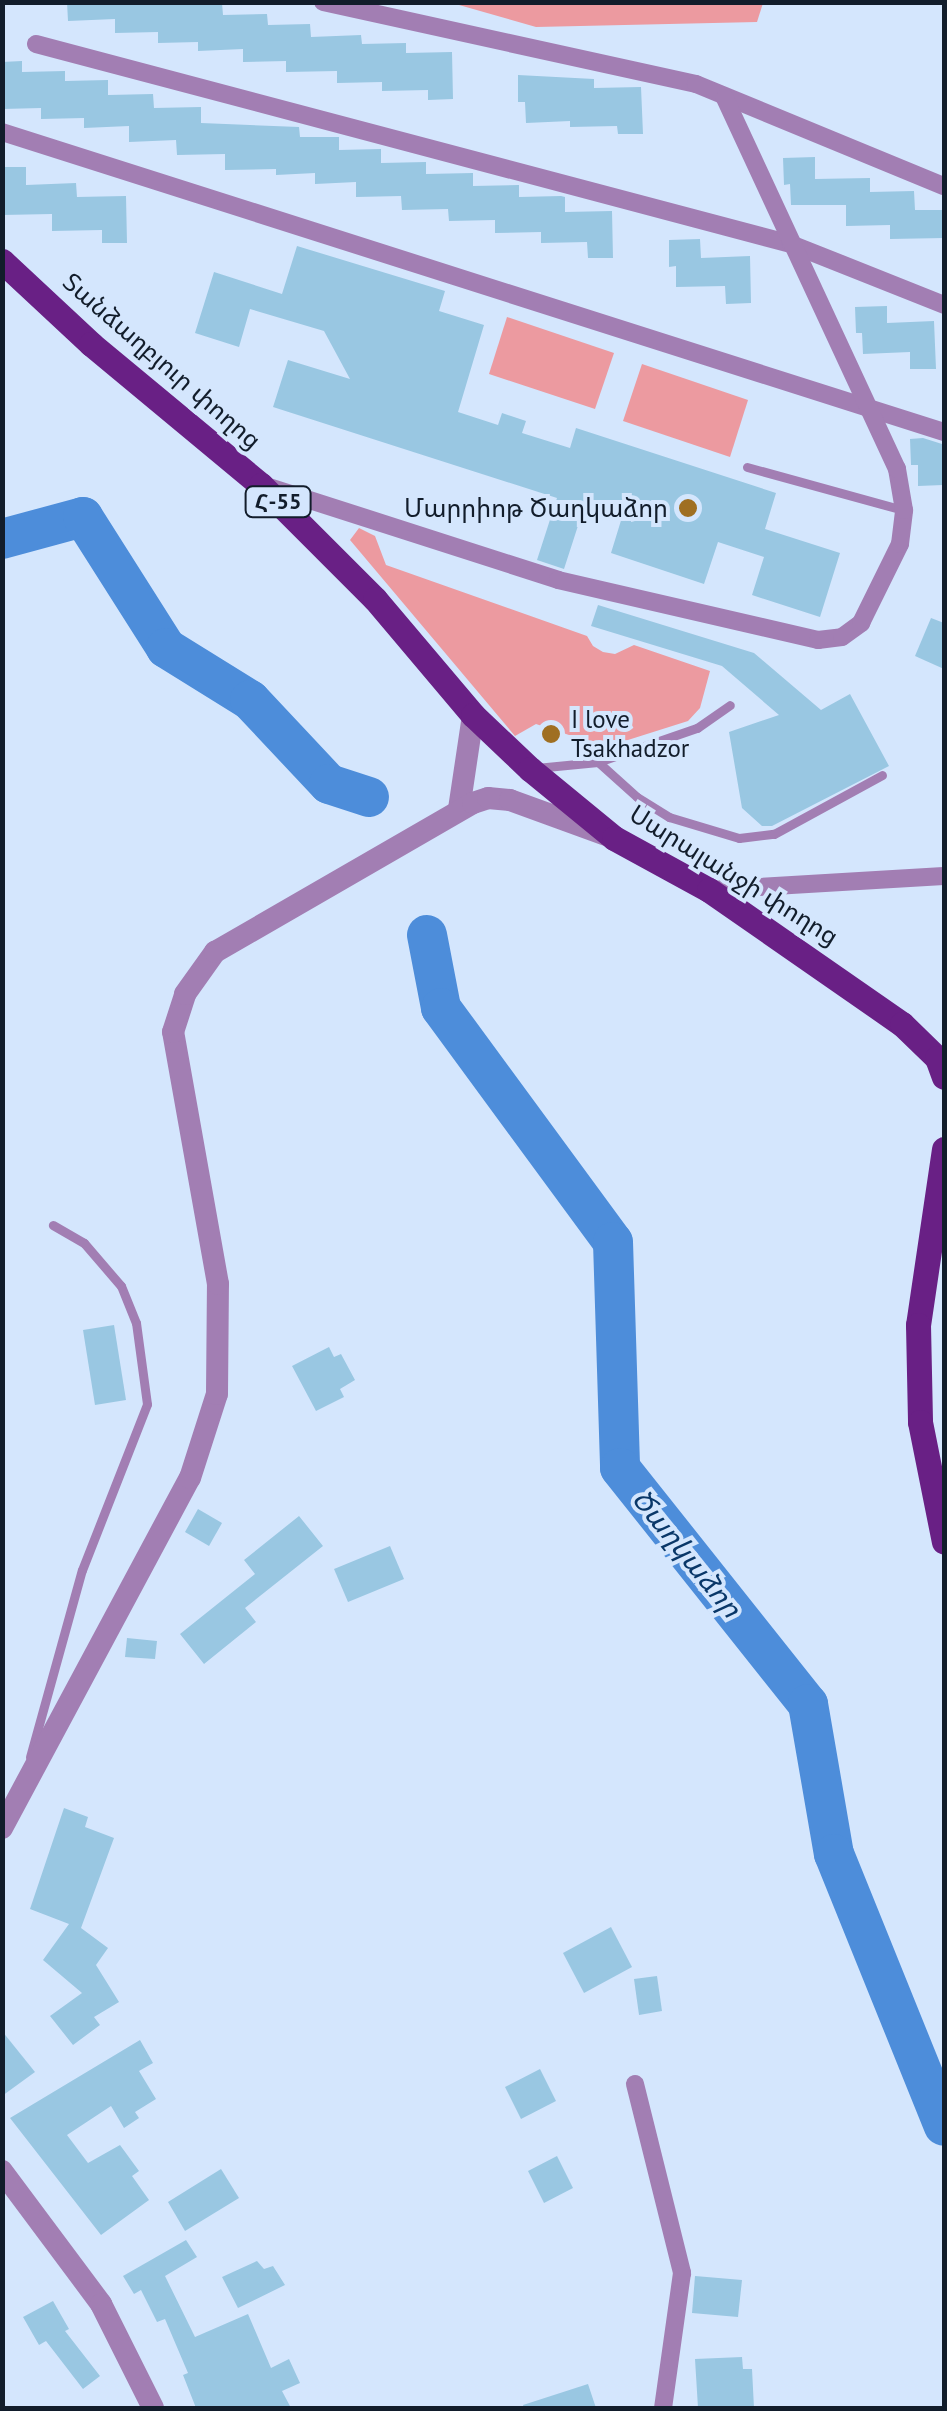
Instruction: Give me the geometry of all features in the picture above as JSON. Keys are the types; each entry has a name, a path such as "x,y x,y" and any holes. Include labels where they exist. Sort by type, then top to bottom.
{"main road":[{"name":"Տանձաղբյուր փողոց","path":"2,261 91,344 261,485 375,599 473,715 530,768"},
{"name":"Սարալանջի փողոց","path":"530,768 614,838 709,890 902,1024 937,1058 944,1076"},
{"path":"944,1149 918,1325 920,1422 944,1542"}],"street":[{"path":"322,2 669,76 944,186"},
{"path":"36,44 791,244 944,305"},
{"path":"261,485 558,580 818,640 842,637 861,624 900,544 904,510 896,469 871,407 725,98"},
{"path":"2,132 944,432"},
{"path":"459,809 473,715"},
{"path":"2,1828 23,1784 98,1656 190,1478 217,1394 218,1284 173,1032 185,994 215,952 254,926 361,872 459,809 488,798 510,800 614,838"},
{"path":"709,890 944,876"},
{"path":"635,2084 682,2273 662,2408"},
{"path":"2,2170 102,2304 153,2408"}],"lane":[{"path":"747,467 904,510"},
{"path":"530,768 598,762 697,728 730,705"},
{"path":"598,762 637,797 669,817 739,838 774,834 882,776"},
{"path":"23,1784 82,1570 147,1404 136,1324 121,1286 84,1242 53,1226"}],"shaded area":[{"path":"763,2 757,22 536,27 452,3"},
{"path":"507,317 614,353 595,409 489,374"},
{"path":"642,364 748,400 730,457 623,421"},
{"path":"359,528 375,536 386,565 587,636 603,652 615,654 634,645 710,671 700,708 688,721 590,752 587,741 536,724 515,736 350,540"}],"building":[{"path":"67,2 222,3 223,15 267,14 268,25 310,24 311,37 361,35 362,44 406,43 406,53 452,52 453,99 428,100 428,90 382,91 382,82 337,83 337,71 286,72 286,61 243,62 243,49 198,51 198,42 158,43 158,32 115,33 115,19 68,21"},
{"path":"22,61 22,72 65,71 65,81 108,80 108,95 153,94 154,108 201,107 201,123 299,127 300,137 339,137 339,150 381,149 381,163 426,162 426,174 473,173 473,186 519,185 519,197 565,197 565,212 612,211 613,258 588,258 587,242 541,243 541,232 495,233 495,220 449,221 448,209 402,210 401,196 356,197 356,182 315,184 315,173 276,175 276,169 225,170 225,154 177,155 176,140 129,142 129,126 84,128 84,118 41,119 41,108 2,109 2,62"},
{"path":"518,75 594,79 594,88 641,87 643,134 618,134 617,126 570,127 570,121 526,123 525,102 518,102"},
{"path":"815,157 815,179 870,178 870,192 914,191 915,210 944,210 944,238 890,239 890,225 846,226 846,205 791,205 790,184 784,185 783,158"},
{"path":"2,167 26,167 26,185 76,183 77,197 126,196 127,243 102,243 102,230 52,231 52,214 2,215"},
{"path":"700,239 701,258 750,256 751,303 726,304 725,286 676,287 676,266 669,267 669,240"},
{"path":"297,246 445,291 439,311 484,325 458,412 498,425 502,413 526,421 522,433 570,448 576,428 776,493 765,529 840,553 820,617 752,595 764,557 718,542 704,584 611,553 623,514 586,501 564,569 537,560 557,498 273,407 288,360 350,379 324,331 250,309 239,347 195,333 214,272 282,294"},
{"path":"887,306 887,323 934,321 936,369 910,369 910,352 863,354 862,333 856,333 855,307"},
{"path":"910,439 942,444 943,485 918,486 918,465 911,465"},
{"path":"598,605 754,653 821,710 850,694 889,766 772,826 762,826 742,808 729,732 779,715 722,666 591,626"},
{"path":"931,618 944,623 944,669 915,656"},
{"path":"114,1325 126,1400 95,1405 83,1330"},
{"path":"329,1347 334,1357 341,1354 355,1380 340,1389 344,1397 316,1411 292,1366"},
{"path":"198,1509 222,1523 209,1546 185,1532"},
{"path":"299,1516 323,1546 245,1608 256,1622 204,1664 180,1634 255,1574 244,1560"},
{"path":"390,1546 404,1579 348,1602 334,1569"},
{"path":"127,1638 157,1641 155,1659 125,1657"},
{"path":"64,1808 88,1817 85,1827 114,1838 81,1928 108,1948 96,1965 119,2002 94,2017 100,2025 73,2045 50,2016 82,1993 43,1960 69,1924 30,1909"},
{"path":"611,1927 632,1967 584,1993 563,1953"},
{"path":"657,1976 662,2011 639,2015 634,1979"},
{"path":"2,2031 35,2072 2,2096"},
{"path":"140,2040 153,2063 139,2071 156,2099 135,2112 139,2118 124,2128 111,2106 67,2135 88,2163 120,2145 139,2171 132,2176 149,2200 101,2235 10,2118"},
{"path":"540,2069 556,2101 521,2119 505,2087"},
{"path":"557,2156 573,2188 544,2203 528,2171"},
{"path":"221,2169 239,2198 185,2231 168,2202"},
{"path":"186,2240 197,2257 165,2276 195,2337 248,2314 271,2368 289,2359 300,2383 282,2391 291,2408 196,2408 183,2375 188,2373 165,2319 157,2322 141,2290 134,2294 123,2276"},
{"path":"257,2261 264,2269 273,2266 285,2285 238,2308 222,2277"},
{"path":"695,2276 742,2280 738,2317 692,2313"},
{"path":"53,2301 69,2329 65,2331 100,2376 83,2389 46,2341 39,2345 23,2317"},
{"path":"742,2357 743,2369 752,2369 754,2408 698,2408 695,2359"},
{"path":"588,2384 596,2408 524,2408 523,2405"}],"waterway":[{"name":"Ծաղկաձոր","path":"2,539 83,517 166,648 250,700 329,784 369,797"},
{"name":"Ծաղկաձոր","path":"427,935 441,1008 613,1242 620,1468 808,1704 834,1854 944,2126"}],"place":[{"name":"Մարրիոթ Ծաղկաձոր","path":"688,508"},
{"name":"I love Tsakhadzor","path":"551,734"}]}
